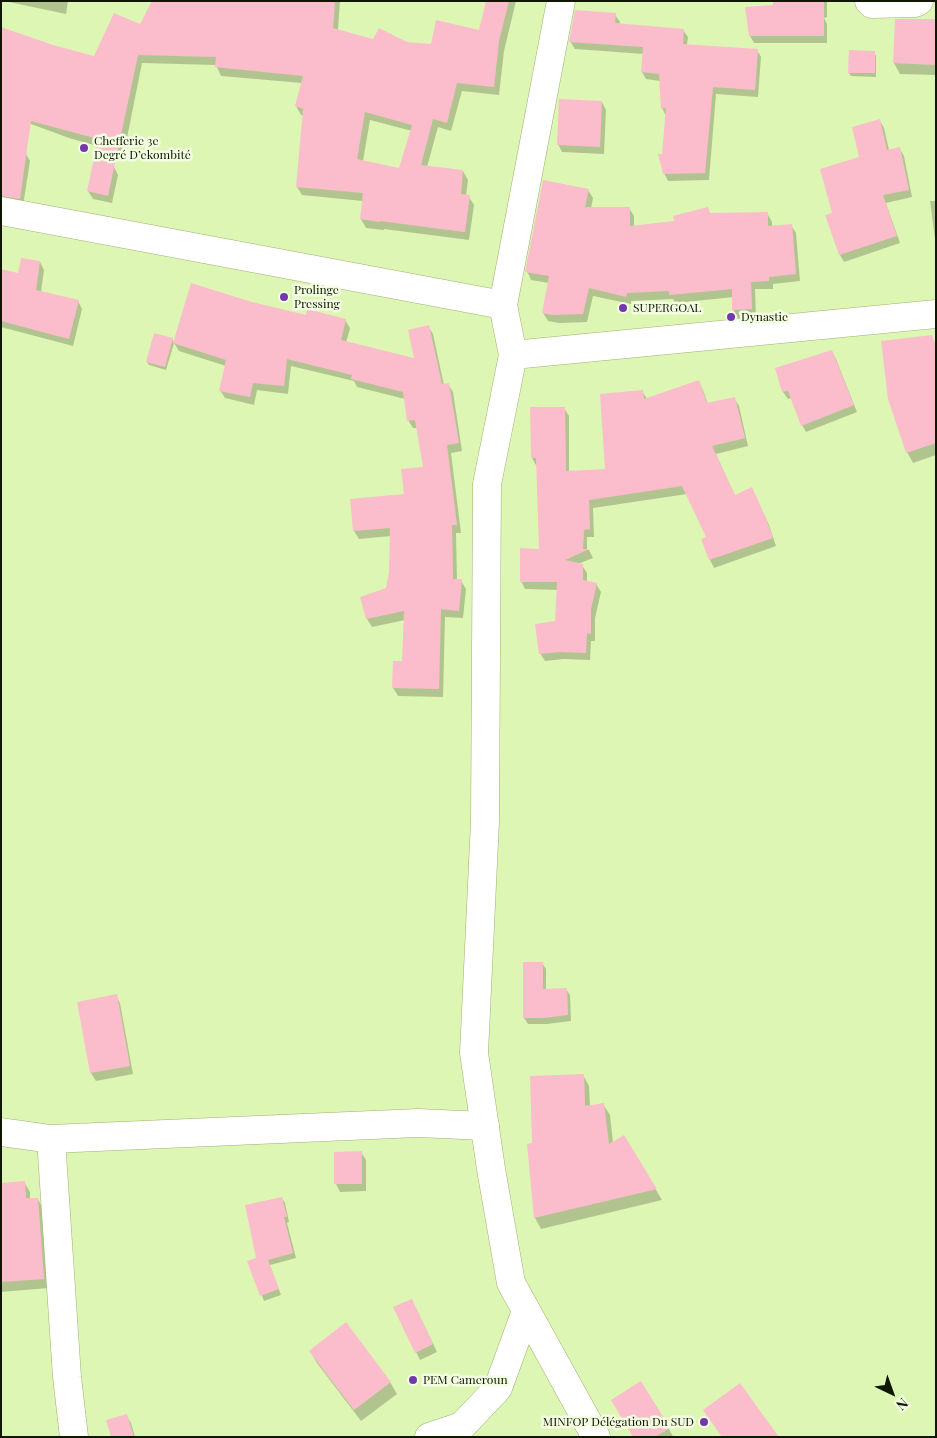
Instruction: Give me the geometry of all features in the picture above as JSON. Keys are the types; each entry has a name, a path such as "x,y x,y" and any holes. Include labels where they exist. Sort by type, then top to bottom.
{"street":[{"path":"561,1 503,305 513,355 488,484 485,821 474,1053 511,1283 596,1437"},
{"path":"869,1 872,4 915,3 919,1"},
{"path":"1,211 503,305"},
{"path":"513,355 936,314"},
{"path":"1,1132 51,1139 418,1123 485,1126"},
{"path":"51,1139 67,1377 74,1437"},
{"path":"429,1437 462,1426 498,1388 526,1311"}],"building":[{"path":"152,1 335,1 333,28 373,39 379,28 407,42 431,44 436,20 479,30 486,1 509,1 499,41 494,87 457,83 447,123 433,119 421,165 463,170 461,194 470,195 465,232 360,219 363,193 296,187 303,109 295,106 303,76 215,67 216,57 138,55 108,196 87,191 98,139 31,121 20,199 1,196 1,27 53,45 94,56 114,13 140,24","holes":["365,112 412,125 399,168 357,159"]},
{"path":"773,1 824,1 824,36 749,36 745,7 773,5"},
{"path":"575,10 616,13 615,23 684,29 683,44 758,49 755,90 713,87 705,173 663,174 658,154 662,154 666,108 661,109 659,74 641,72 643,47 569,42"},
{"path":"895,19 936,19 936,65 893,63"},
{"path":"849,50 875,51 875,73 848,73"},
{"path":"559,99 602,101 600,147 557,145"},
{"path":"880,119 887,150 900,147 909,190 883,195 897,236 839,255 825,215 832,213 820,169 859,157 852,127"},
{"path":"543,180 589,189 585,207 630,207 630,226 674,221 673,216 708,207 710,213 768,212 768,226 792,224 796,274 769,277 769,281 751,282 752,309 732,310 732,289 669,295 669,291 627,293 626,297 589,288 583,314 553,315 542,313 549,276 525,272"},
{"path":"21,258 40,261 36,290 79,300 69,339 1,321 1,269 18,273"},
{"path":"191,283 252,302 306,315 307,309 346,319 341,340 414,358 408,330 429,325 442,384 449,383 459,443 447,445 457,525 452,525 453,579 462,579 459,611 441,609 439,689 392,688 393,661 402,661 404,611 366,619 360,597 386,588 389,572 390,528 353,531 350,499 404,494 401,469 423,467 415,420 407,421 403,392 351,379 352,375 287,359 284,386 253,383 250,397 219,391 226,360 173,343"},
{"path":"154,333 173,338 165,367 146,362"},
{"path":"932,335 936,347 936,443 906,453 888,399 881,341"},
{"path":"832,350 854,405 801,426 788,391 782,392 775,368"},
{"path":"699,380 707,403 735,397 745,438 712,446 735,495 752,487 773,538 709,560 701,539 706,537 682,486 589,500 590,529 584,530 583,549 589,549 565,560 583,564 583,580 597,583 591,609 591,634 587,633 586,653 559,652 539,654 535,624 555,621 557,582 520,582 520,548 539,549 536,458 531,458 530,407 565,407 566,471 605,469 600,394 643,390 644,399"},
{"path":"523,962 543,962 543,989 567,988 568,1015 523,1018"},
{"path":"117,994 130,1066 90,1073 77,1002"},
{"path":"584,1074 585,1106 604,1103 609,1144 624,1135 657,1189 534,1218 527,1144 532,1143 530,1076"},
{"path":"362,1151 362,1184 334,1184 334,1152"},
{"path":"25,1181 26,1198 38,1198 44,1279 1,1282 1,1183"},
{"path":"282,1197 287,1217 284,1217 293,1253 268,1260 279,1289 260,1296 247,1261 256,1258 245,1205"},
{"path":"412,1299 433,1344 415,1353 393,1307"},
{"path":"346,1322 391,1382 354,1410 309,1351"},
{"path":"641,1381 670,1428 655,1437 633,1437 611,1400"},
{"path":"740,1383 779,1437 722,1437 703,1410"},
{"path":"127,1414 134,1437 111,1437 106,1420"}],"place":[{"name":"Chefferie 3e Degré D’ekombité","path":"84,148"},
{"name":"Prolinge Pressing","path":"284,297"},
{"name":"SUPERGOAL","path":"623,308"},
{"name":"Dynastie","path":"731,317"},
{"name":"PEM Cameroun","path":"413,1380"},
{"name":"MINFOP Délégation Du SUD","path":"704,1422"}]}
